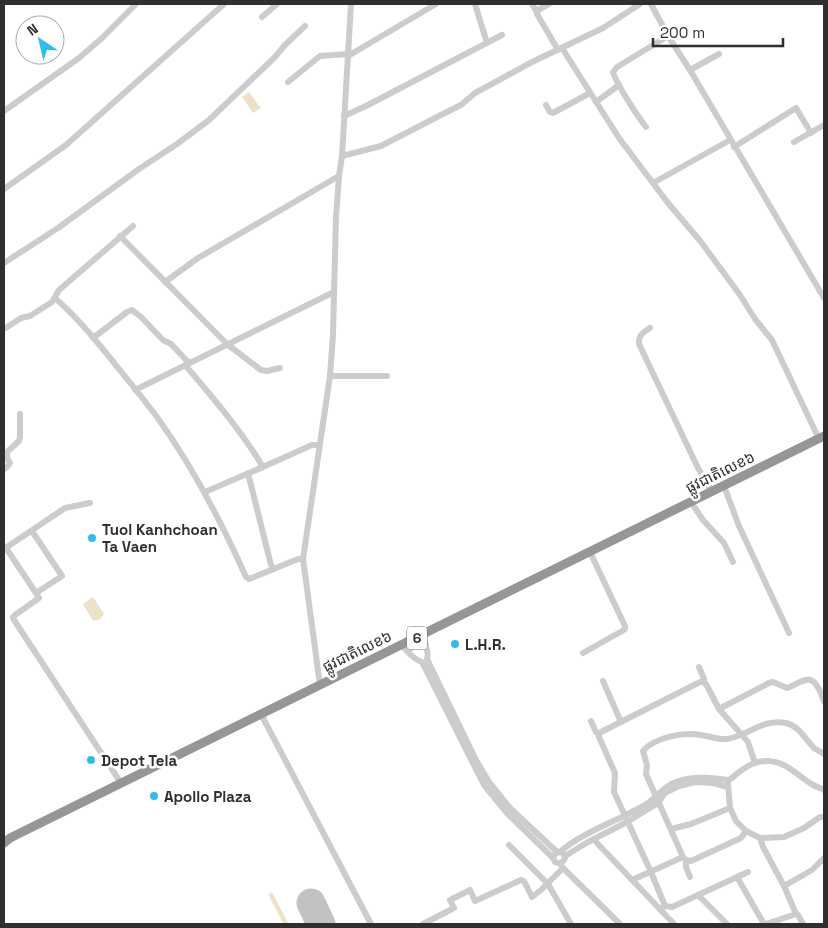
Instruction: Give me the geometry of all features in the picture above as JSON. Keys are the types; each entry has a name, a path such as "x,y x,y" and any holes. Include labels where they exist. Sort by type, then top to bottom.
{"highway":[{"name":"ផ្លូវជាតិលេខ៦","path":"6,840 400,645 424,639 590,552 822,438"}],"street":[{"path":"4,111 79,58 136,4"},
{"path":"4,189 66,145 224,4"},
{"path":"262,17 277,4"},
{"path":"320,685 303,559 330,376 336,217 342,156 350,4"},
{"path":"288,82 320,56 348,55 436,4"},
{"path":"476,4 487,43"},
{"path":"532,4 619,138 701,242 740,295 754,320 772,340 822,438"},
{"path":"537,12 549,4"},
{"path":"342,156 381,146 461,105 474,93 602,28 640,4"},
{"path":"651,4 668,36 690,70 824,298"},
{"path":"4,263 58,228 138,169 210,120 305,26"},
{"path":"344,116 502,35"},
{"path":"646,127 614,76 614,72 617,67 668,36"},
{"path":"690,70 719,54"},
{"path":"596,102 620,85"},
{"path":"546,105 550,112 553,113 590,93"},
{"path":"734,147 796,108 811,133"},
{"path":"794,142 824,125"},
{"path":"653,183 730,140"},
{"path":"165,282 198,258 339,176"},
{"path":"4,329 52,302 59,290 133,226"},
{"path":"120,236 227,344 261,370 267,371 280,368"},
{"path":"135,390 334,292"},
{"path":"55,298 78,320 93,338 156,416 175,443 205,492 246,578 249,579 303,559"},
{"path":"93,338 132,310 163,340 172,344 253,449 263,467"},
{"path":"650,328 639,337 639,344 698,468 712,492"},
{"path":"330,376 387,376"},
{"path":"4,469 10,463 6,452 19,441 20,414"},
{"path":"205,492 312,444 320,446"},
{"path":"248,473 271,565 274,569"},
{"path":"724,486 739,526 789,633"},
{"path":"691,502 703,520 724,543 733,562"},
{"path":"90,503 65,508 5,549 40,598 15,615 13,617 14,620 121,783"},
{"path":"32,531 62,576 36,593"},
{"path":"583,653 622,632 624,629 590,552"},
{"path":"409,651 412,646 424,639 428,648 427,659 486,783"},
{"path":"400,645 409,651 416,660 422,662 472,764 507,812 558,855"},
{"path":"699,667 704,679 703,682 706,684 719,709 748,742 755,763"},
{"path":"719,709 769,683 773,682 787,688 806,679 814,682 824,701"},
{"path":"603,681 621,722"},
{"path":"599,734 703,682"},
{"path":"261,714 371,924"},
{"path":"591,721 596,732 599,734 598,737 615,773 614,792 650,872 662,908"},
{"path":"690,877 684,859 646,774 647,764 643,751 647,746 675,735 699,734 717,739 742,736 760,725 770,722 786,723 796,728 815,749 824,754"},
{"path":"824,790 811,784 783,764 769,761 755,763 740,770 728,783 730,808 736,821 746,831 760,838 784,837 824,816"},
{"path":"558,855 594,838 626,819 643,806 657,800 662,790 677,781 711,778 728,783"},
{"path":"671,829 691,824 730,808"},
{"path":"620,924 562,866 555,862 558,855 565,848 626,819"},
{"path":"632,880 684,859 692,861 741,838 746,831"},
{"path":"594,838 632,880 662,908 674,924"},
{"path":"760,838 763,848 784,886 796,914 803,924"},
{"path":"509,845 548,884 571,924"},
{"path":"784,886 812,870 824,858"},
{"path":"423,924 454,908 450,900 470,890 475,901 521,880 524,881 532,897 548,884 562,866"},
{"path":"662,908 672,907 748,872"},
{"path":"737,877 765,924 796,914"},
{"path":"698,895 727,924"},
{"path":"715,924 721,918"}],"shaded area":[{"path":"249,92 261,108 253,113 242,97"},
{"path":"93,597 104,614 101,619 93,621 83,604"}],"waterway":[{"path":"271,895 286,924"}],"runway":[{"path":"311,903 321,924"}],"place":[{"name":"Tuol Kanhchoan Ta Vaen","path":"92,538"},
{"name":"L.H.R.","path":"455,644"},
{"name":"Depot Tela","path":"91,760"},
{"name":"Apollo Plaza","path":"154,796"}]}
